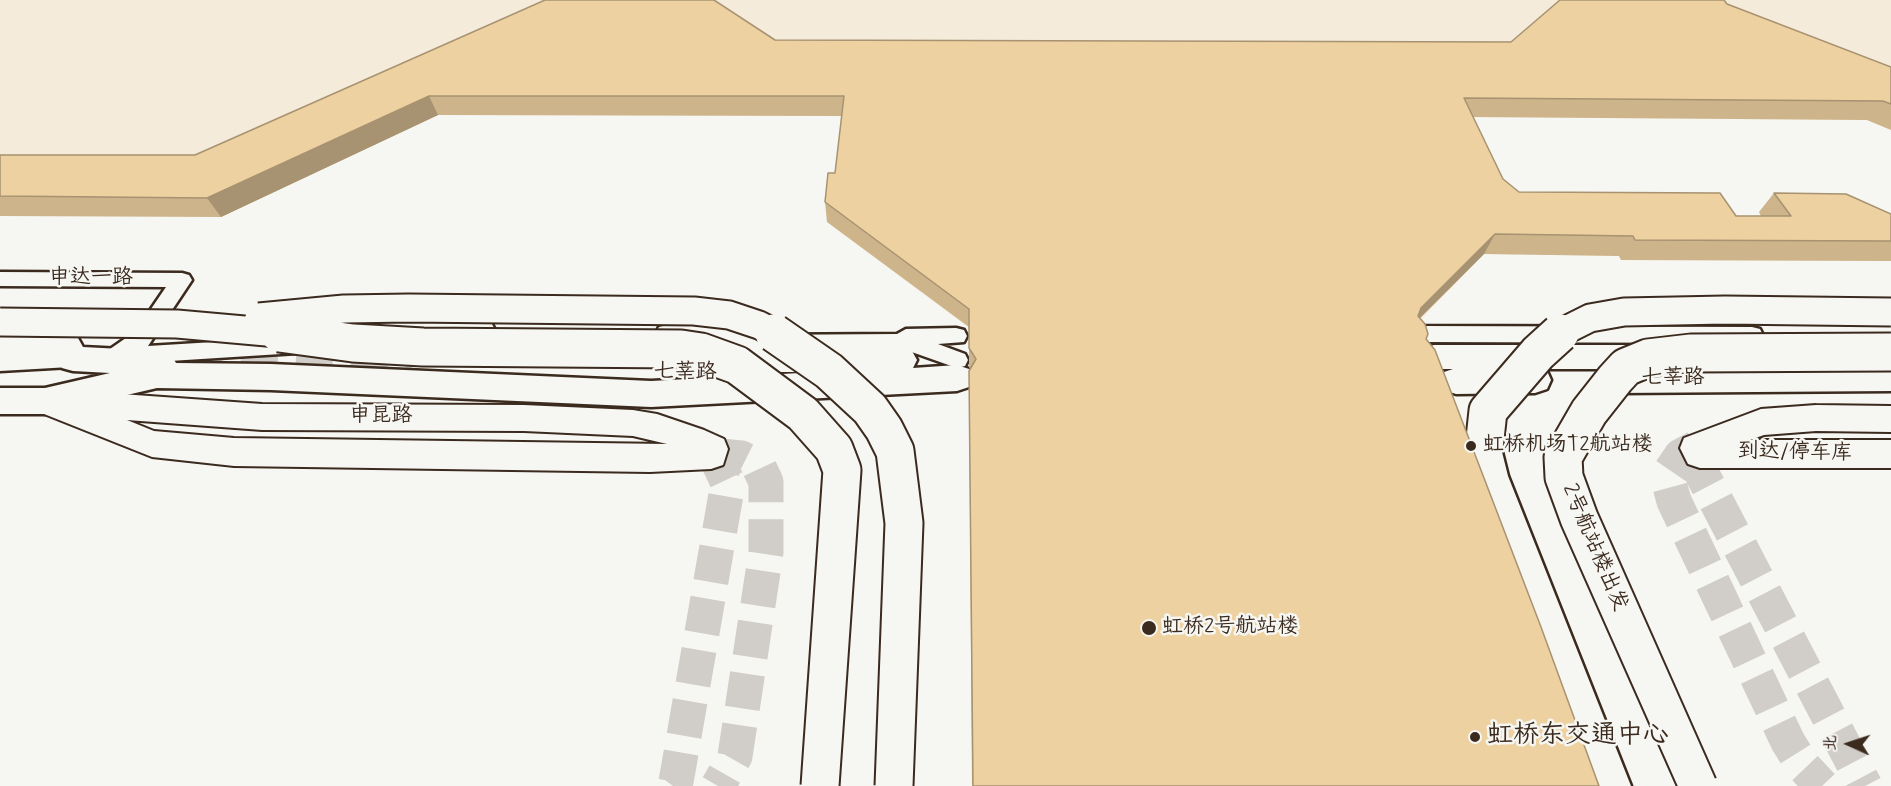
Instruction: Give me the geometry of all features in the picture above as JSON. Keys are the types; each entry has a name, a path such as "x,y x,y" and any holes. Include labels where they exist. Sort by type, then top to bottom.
{"main road":[{"path":"0,322 168,319 344,309 694,311 729,315 759,325 782,337 829,371 856,395 884,429 895,451 903,493 904,523 894,786"},
{"path":"1610,786 1490,476 1484,448 1488,411 1538,353 1563,330 1590,318 1624,312 1725,309 1891,312"},
{"path":"168,319 353,343 423,347 681,349 721,358 765,384 821,431 834,449 842,470 820,786"},
{"path":"0,346 192,364 957,358"},
{"name":"2号航站楼出发","path":"1698,786 1579,518 1564,477 1563,457 1589,412 1615,379 1626,367 1648,358 1691,353 1891,352"},
{"path":"0,401 45,401 157,375 271,377 651,394 957,358"},
{"name":"七莘路","path":"412,368 957,358"},
{"path":"1437,358 1891,358"},
{"name":"七莘路","path":"1437,358 1891,378"},
{"name":"申昆路","path":"45,401 262,417 524,418 633,423 692,439 712,452 650,458 234,452 152,444 45,401"},
{"name":"到达/停车库","path":"1891,419 1816,418 1761,422 1698,451 1891,454"}],"street":[{"name":"申达一路","path":"0,279 182,280 168,319"},
{"path":"168,319 158,332 167,337 198,336 289,325 363,335 658,339"},
{"path":"115,357 134,346 168,319"},
{"path":"0,363 70,353 115,357 279,346 363,335 713,333 752,344 907,342 957,358"},
{"path":"1437,358 1891,336"},
{"path":"807,338 957,358"}],"shaded area":[{"path":"0,0 1891,0 1891,130 1867,120 1455,117 1492,198 1774,235 1759,212 1829,213 1891,242 1891,261 1621,260 1619,256 1484,254 972,786 969,328 827,222 830,192 837,192 846,116 438,115 221,217 0,191"}],"building":[{"path":"545,0 714,0 775,40 1511,42 1560,0 1724,0 1727,4 1891,67 1891,104 1883,101 1464,98 1503,179 1519,192 1720,193 1736,216 1791,216 1774,193 1846,194 1891,214 1891,241 1635,240 1633,236 1495,234 1421,308 1418,316 1425,324 1428,334 1426,339 1435,350 1599,786 973,786 969,371 976,359 969,348 969,309 825,202 828,173 835,173 844,96 429,96 207,198 0,196 0,155 195,155"}],"tunnel":[{"path":"186,354 412,368"},
{"path":"1696,448 1681,456 1670,472 1669,483 1674,501 1788,742 1803,766 1822,786"},
{"path":"712,449 715,455"},
{"path":"1699,454 1697,462 1702,474 1865,786"},
{"path":"711,455 715,455"},
{"path":"673,786 676,782 728,483 715,455"},
{"path":"715,455 741,458 759,467 766,482 766,552 735,756 718,786"}],"place":[{"name":"虹桥机场T2航站楼","path":"1471,446"},
{"name":"虹桥2号航站楼","path":"1149,628"},
{"name":"虹桥东交通中心","path":"1475,737"}]}
